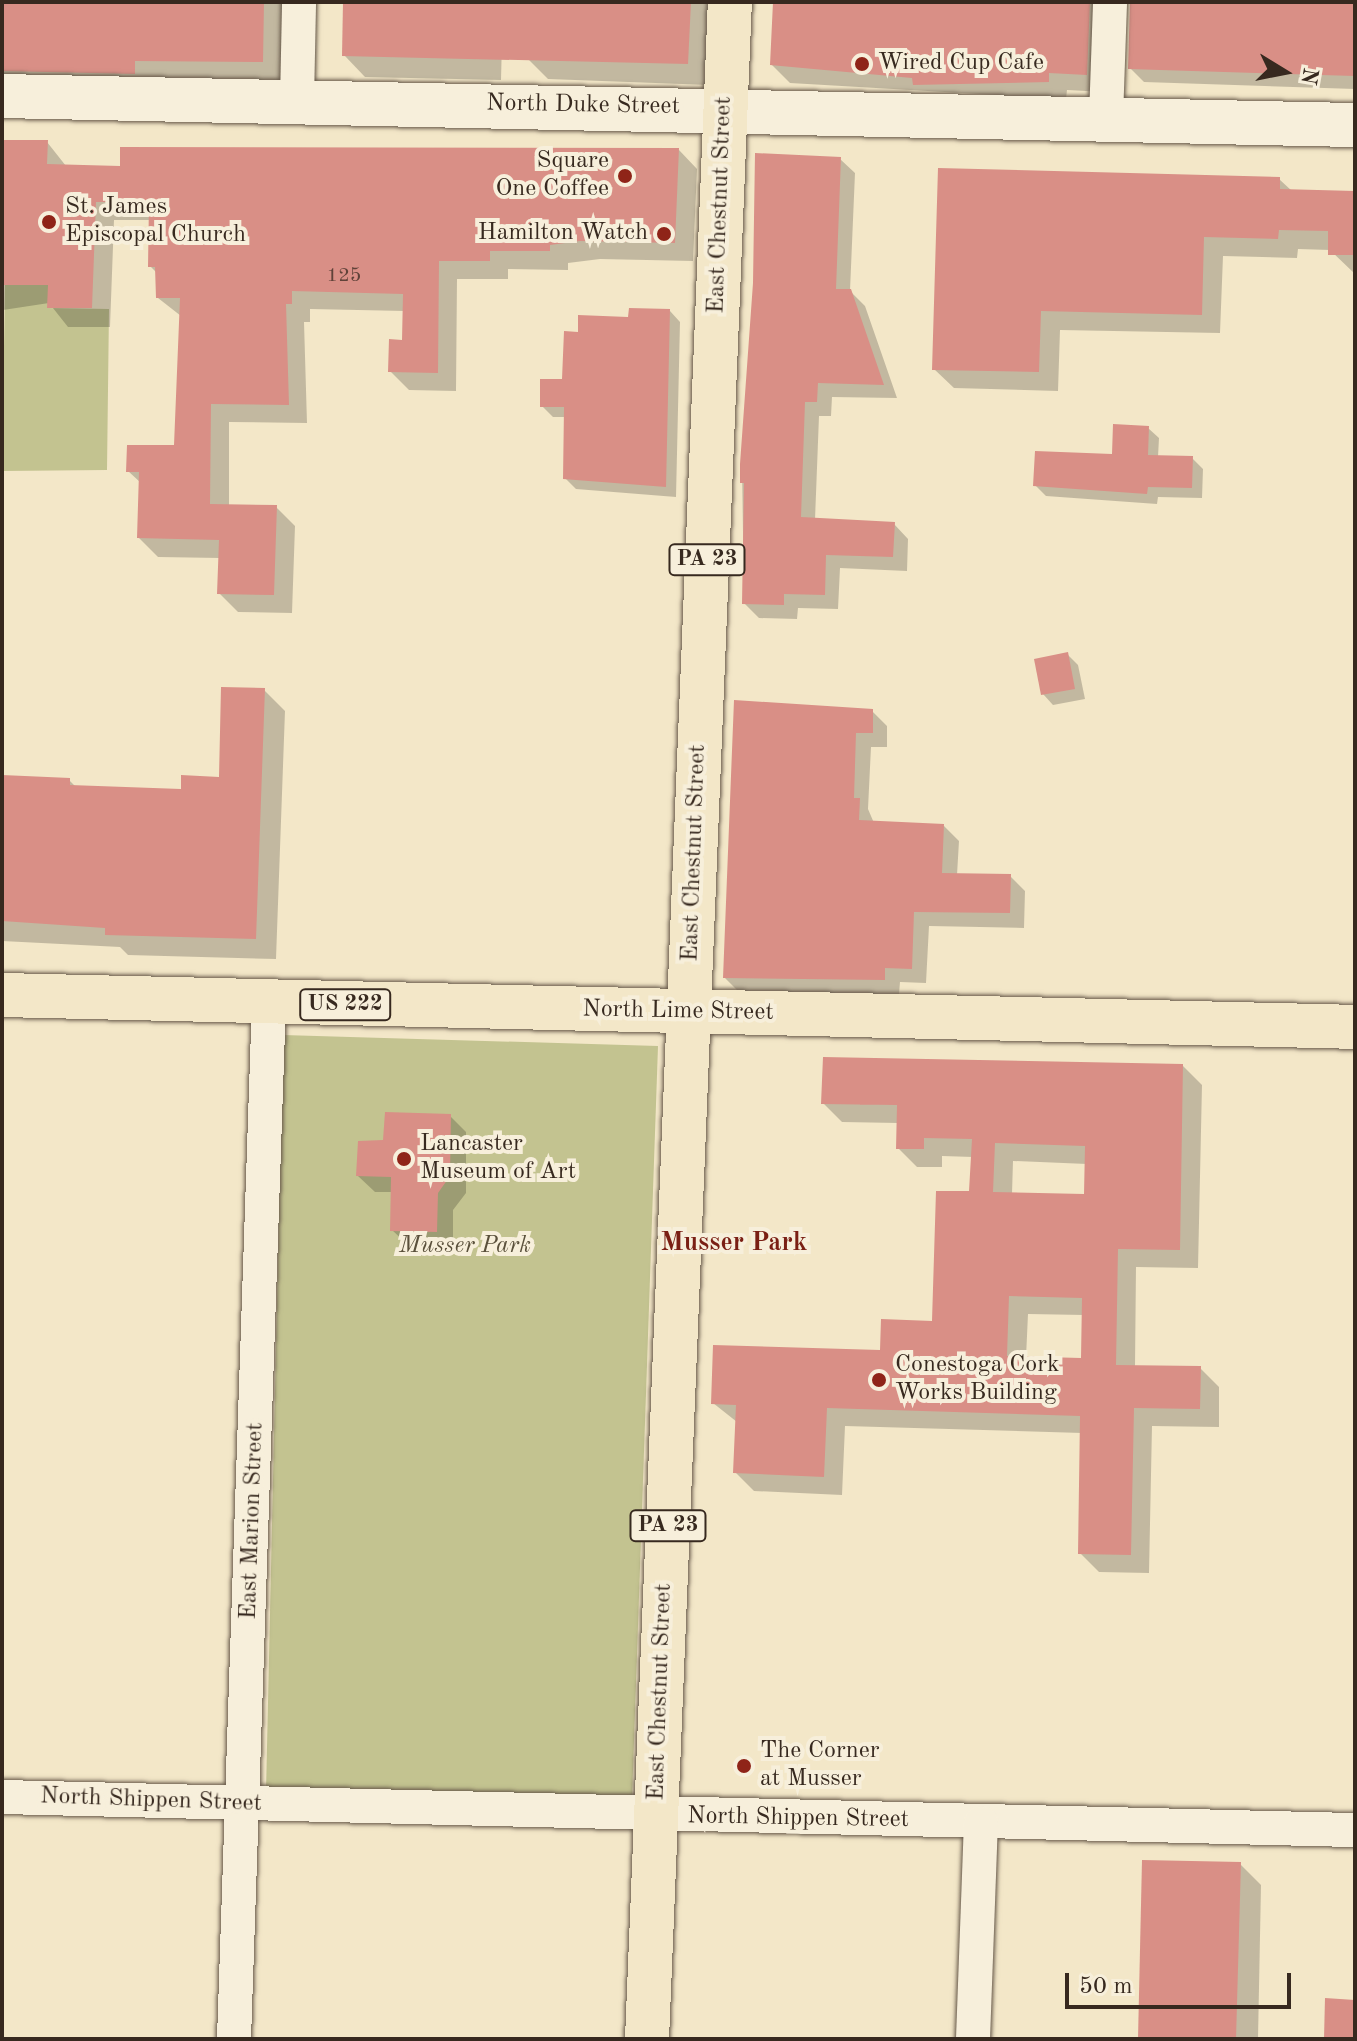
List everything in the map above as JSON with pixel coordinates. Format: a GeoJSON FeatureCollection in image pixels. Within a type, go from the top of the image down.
{"type":"FeatureCollection","features":[{"type":"Feature","properties":{"kind":"main road","name":"East Chestnut Street"},"geometry":{"type":"LineString","coordinates":[[647,2039],[730,2]]}},
{"type":"Feature","properties":{"kind":"main road","name":"North Duke Street"},"geometry":{"type":"LineString","coordinates":[[2,96],[725,109],[1355,125]]}},
{"type":"Feature","properties":{"kind":"main road","name":"North Lime Street"},"geometry":{"type":"LineString","coordinates":[[2,995],[1355,1027]]}},
{"type":"Feature","properties":{"kind":"street"},"geometry":{"type":"LineString","coordinates":[[297,101],[299,2]]}},
{"type":"Feature","properties":{"kind":"street"},"geometry":{"type":"LineString","coordinates":[[1106,118],[1110,2]]}},
{"type":"Feature","properties":{"kind":"street","name":"East Marion Street"},"geometry":{"type":"LineString","coordinates":[[234,2039],[245,1804],[269,1003]]}},
{"type":"Feature","properties":{"kind":"street","name":"North Shippen Street"},"geometry":{"type":"LineString","coordinates":[[2,1797],[656,1816],[1355,1830]]}},
{"type":"Feature","properties":{"kind":"street"},"geometry":{"type":"LineString","coordinates":[[973,2039],[981,1823]]}},
{"type":"Feature","properties":{"kind":"green space"},"geometry":{"type":"Polygon","coordinates":[[[5,285],[48,285],[48,308],[109,309],[107,470],[2,471],[5,285]]]}},
{"type":"Feature","properties":{"kind":"green space","name":"Musser Park"},"geometry":{"type":"Polygon","coordinates":[[[283,1035],[658,1046],[632,1799],[266,1792],[283,1035]]]}},
{"type":"Feature","properties":{"kind":"building"},"geometry":{"type":"Polygon","coordinates":[[[2,2],[264,2],[263,62],[135,61],[135,74],[2,71],[2,2]]]}},
{"type":"Feature","properties":{"kind":"building"},"geometry":{"type":"Polygon","coordinates":[[[343,2],[691,2],[688,64],[342,56],[343,2]]]}},
{"type":"Feature","properties":{"kind":"building"},"geometry":{"type":"Polygon","coordinates":[[[773,2],[1090,2],[1087,75],[1049,73],[1049,82],[913,85],[912,78],[770,65],[773,2]]]}},
{"type":"Feature","properties":{"kind":"building"},"geometry":{"type":"Polygon","coordinates":[[[1130,2],[1355,2],[1355,76],[1128,69],[1130,2]]]}},
{"type":"Feature","properties":{"kind":"building"},"geometry":{"type":"Polygon","coordinates":[[[2,140],[48,140],[47,164],[120,166],[120,147],[679,148],[675,243],[580,241],[550,245],[550,251],[490,251],[490,261],[439,261],[438,373],[388,372],[389,339],[402,340],[403,294],[292,291],[292,304],[286,304],[289,405],[211,404],[210,504],[277,505],[274,595],[217,594],[219,540],[137,538],[139,472],[126,472],[127,445],[174,445],[180,298],[156,298],[155,267],[148,267],[149,202],[96,202],[92,308],[47,308],[48,285],[2,285],[2,140]]]}},
{"type":"Feature","properties":{"kind":"building"},"geometry":{"type":"Polygon","coordinates":[[[755,153],[841,157],[836,289],[851,289],[884,385],[818,383],[817,402],[805,402],[801,517],[895,522],[893,557],[826,555],[825,595],[784,594],[784,605],[742,604],[744,483],[740,483],[740,464],[753,283],[755,153]]]}},
{"type":"Feature","properties":{"kind":"building"},"geometry":{"type":"Polygon","coordinates":[[[938,168],[1280,177],[1280,189],[1355,191],[1355,255],[1328,255],[1328,231],[1279,230],[1278,239],[1204,237],[1202,315],[1041,311],[1039,372],[932,370],[938,168]]]}},
{"type":"Feature","properties":{"kind":"building"},"geometry":{"type":"Polygon","coordinates":[[[629,308],[670,309],[666,487],[563,479],[564,407],[540,407],[540,379],[562,379],[564,331],[578,332],[578,315],[628,317],[629,308]]]}},
{"type":"Feature","properties":{"kind":"building"},"geometry":{"type":"Polygon","coordinates":[[[1113,424],[1149,426],[1148,455],[1193,456],[1192,488],[1148,487],[1147,494],[1033,486],[1035,451],[1112,454],[1113,424]]]}},
{"type":"Feature","properties":{"kind":"building"},"geometry":{"type":"Polygon","coordinates":[[[1068,652],[1075,689],[1041,695],[1034,659],[1068,652]]]}},
{"type":"Feature","properties":{"kind":"building"},"geometry":{"type":"Polygon","coordinates":[[[221,687],[265,688],[256,939],[105,935],[105,928],[2,921],[2,775],[70,778],[70,785],[181,789],[181,775],[219,777],[221,687]]]}},
{"type":"Feature","properties":{"kind":"building"},"geometry":{"type":"Polygon","coordinates":[[[734,700],[873,709],[873,733],[856,733],[854,798],[860,798],[859,820],[944,824],[942,873],[1011,874],[1010,913],[914,912],[912,969],[885,968],[885,980],[723,978],[734,700]]]}},
{"type":"Feature","properties":{"kind":"building"},"geometry":{"type":"Polygon","coordinates":[[[823,1057],[1183,1064],[1180,1250],[1118,1249],[1116,1365],[1201,1366],[1200,1409],[1134,1408],[1131,1555],[1078,1554],[1080,1416],[827,1408],[824,1477],[733,1473],[736,1405],[711,1404],[713,1345],[880,1350],[881,1319],[932,1321],[936,1191],[969,1191],[972,1139],[924,1138],[924,1149],[896,1149],[897,1105],[821,1104],[823,1057]],[[995,1143],[993,1192],[1084,1194],[1085,1146],[995,1143]],[[1009,1296],[1007,1356],[1081,1358],[1082,1298],[1009,1296]]]}},
{"type":"Feature","properties":{"kind":"building","name":"Lancaster Museum of Art"},"geometry":{"type":"Polygon","coordinates":[[[385,1112],[451,1114],[450,1176],[438,1193],[437,1232],[390,1231],[391,1177],[356,1176],[358,1141],[383,1140],[385,1112]]]}},
{"type":"Feature","properties":{"kind":"building"},"geometry":{"type":"Polygon","coordinates":[[[1142,1860],[1241,1862],[1236,2039],[1138,2039],[1142,1860]]]}},
{"type":"Feature","properties":{"kind":"building"},"geometry":{"type":"Polygon","coordinates":[[[1325,1998],[1355,2000],[1355,2039],[1324,2039],[1325,1998]]]}},
{"type":"Feature","properties":{"kind":"place","name":"Wired Cup Cafe"},"geometry":{"type":"Point","coordinates":[862,64]}},
{"type":"Feature","properties":{"kind":"place","name":"Square One Coffee"},"geometry":{"type":"Point","coordinates":[625,176]}},
{"type":"Feature","properties":{"kind":"place","name":"St. James Episcopal Church"},"geometry":{"type":"Point","coordinates":[49,222]}},
{"type":"Feature","properties":{"kind":"place","name":"Hamilton Watch"},"geometry":{"type":"Point","coordinates":[664,234]}},
{"type":"Feature","properties":{"kind":"place","name":"Lancaster Museum of Art"},"geometry":{"type":"Point","coordinates":[404,1159]}},
{"type":"Feature","properties":{"kind":"place","name":"Conestoga Cork Works Building"},"geometry":{"type":"Point","coordinates":[879,1380]}},
{"type":"Feature","properties":{"kind":"place","name":"The Corner at Musser"},"geometry":{"type":"Point","coordinates":[744,1766]}},
{"type":"Feature","properties":{"kind":"district","name":"Musser Park"},"geometry":{"type":"Point","coordinates":[734,1244]}}]}
